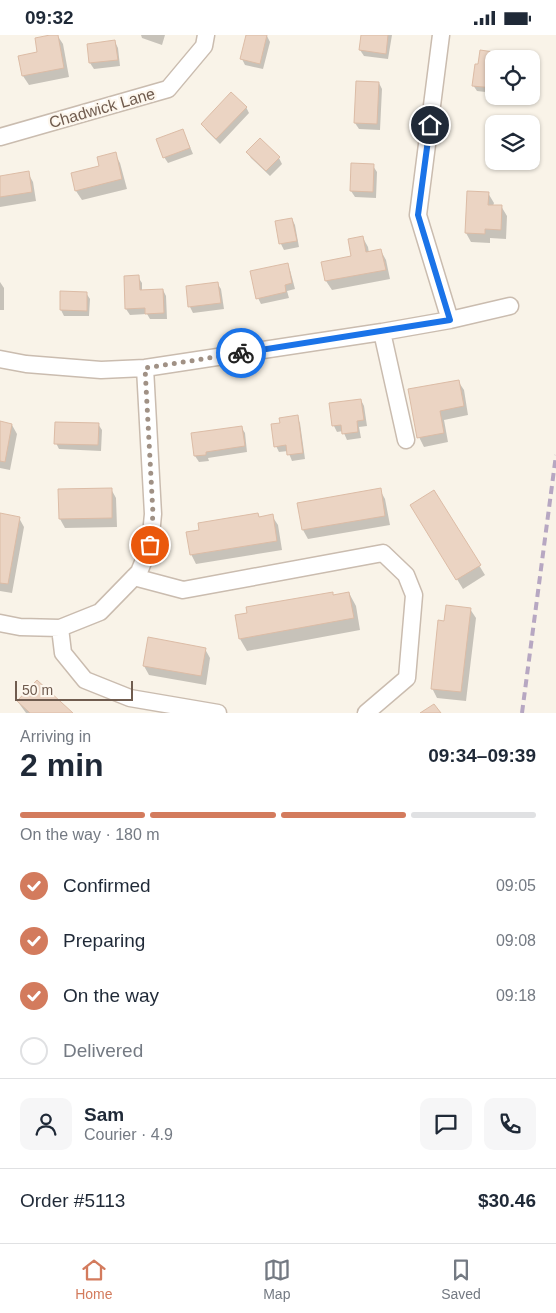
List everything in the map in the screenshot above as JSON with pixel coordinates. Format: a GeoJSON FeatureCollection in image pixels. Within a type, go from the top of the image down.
{"type":"FeatureCollection","features":[{"type":"Feature","properties":{"kind":"street","name":"Chadwick Lane"},"geometry":{"type":"LineString","coordinates":[[0,137],[168,89],[204,46],[206,35]]}},
{"type":"Feature","properties":{"kind":"street"},"geometry":{"type":"LineString","coordinates":[[441,35],[418,215],[450,320]]}},
{"type":"Feature","properties":{"kind":"street"},"geometry":{"type":"LineString","coordinates":[[0,359],[26,364],[101,370],[145,368],[382,332],[450,320],[510,306]]}},
{"type":"Feature","properties":{"kind":"street"},"geometry":{"type":"LineString","coordinates":[[382,332],[406,440]]}},
{"type":"Feature","properties":{"kind":"street"},"geometry":{"type":"LineString","coordinates":[[0,623],[20,627],[60,628],[100,612],[139,572],[150,545],[153,514],[145,368]]}},
{"type":"Feature","properties":{"kind":"street"},"geometry":{"type":"LineString","coordinates":[[134,577],[183,591],[383,553],[406,575],[414,595],[407,678],[366,713]]}},
{"type":"Feature","properties":{"kind":"street"},"geometry":{"type":"LineString","coordinates":[[60,628],[63,653],[85,680],[130,697],[218,713]]}},
{"type":"Feature","properties":{"kind":"building"},"geometry":{"type":"Polygon","coordinates":[[[58,35],[64,68],[22,76],[18,56],[37,52],[35,38],[58,35]]]}},
{"type":"Feature","properties":{"kind":"building"},"geometry":{"type":"Polygon","coordinates":[[[246,35],[267,35],[260,64],[240,59],[246,35]]]}},
{"type":"Feature","properties":{"kind":"building"},"geometry":{"type":"Polygon","coordinates":[[[361,35],[388,35],[386,54],[359,50],[361,35]]]}},
{"type":"Feature","properties":{"kind":"building"},"geometry":{"type":"Polygon","coordinates":[[[115,40],[118,60],[89,63],[87,44],[115,40]]]}},
{"type":"Feature","properties":{"kind":"building"},"geometry":{"type":"Polygon","coordinates":[[[480,50],[485,51],[485,87],[472,86],[475,64],[478,64],[480,50]]]}},
{"type":"Feature","properties":{"kind":"building"},"geometry":{"type":"Polygon","coordinates":[[[356,81],[379,82],[377,124],[354,123],[356,81]]]}},
{"type":"Feature","properties":{"kind":"building"},"geometry":{"type":"Polygon","coordinates":[[[231,92],[247,107],[216,139],[201,124],[231,92]]]}},
{"type":"Feature","properties":{"kind":"building"},"geometry":{"type":"Polygon","coordinates":[[[183,129],[190,148],[163,158],[156,139],[183,129]]]}},
{"type":"Feature","properties":{"kind":"building"},"geometry":{"type":"Polygon","coordinates":[[[260,138],[280,157],[266,171],[246,152],[260,138]]]}},
{"type":"Feature","properties":{"kind":"building"},"geometry":{"type":"Polygon","coordinates":[[[116,152],[122,179],[75,191],[71,173],[99,166],[97,157],[116,152]]]}},
{"type":"Feature","properties":{"kind":"building"},"geometry":{"type":"Polygon","coordinates":[[[351,163],[374,164],[373,192],[350,191],[351,163]]]}},
{"type":"Feature","properties":{"kind":"building"},"geometry":{"type":"Polygon","coordinates":[[[29,171],[32,192],[0,197],[0,176],[29,171]]]}},
{"type":"Feature","properties":{"kind":"building"},"geometry":{"type":"Polygon","coordinates":[[[467,191],[489,192],[488,205],[502,205],[501,230],[485,229],[485,234],[465,233],[467,191]]]}},
{"type":"Feature","properties":{"kind":"building"},"geometry":{"type":"Polygon","coordinates":[[[292,218],[297,241],[279,244],[275,221],[292,218]]]}},
{"type":"Feature","properties":{"kind":"building"},"geometry":{"type":"Polygon","coordinates":[[[363,236],[366,252],[381,249],[386,270],[325,281],[321,262],[351,256],[348,239],[363,236]]]}},
{"type":"Feature","properties":{"kind":"building"},"geometry":{"type":"Polygon","coordinates":[[[288,263],[292,283],[285,285],[286,292],[256,299],[250,271],[288,263]]]}},
{"type":"Feature","properties":{"kind":"building"},"geometry":{"type":"Polygon","coordinates":[[[139,275],[140,290],[163,289],[164,313],[145,314],[145,308],[125,309],[124,276],[139,275]]]}},
{"type":"Feature","properties":{"kind":"building"},"geometry":{"type":"Polygon","coordinates":[[[218,282],[221,303],[188,307],[186,286],[218,282]]]}},
{"type":"Feature","properties":{"kind":"building"},"geometry":{"type":"Polygon","coordinates":[[[60,291],[87,292],[87,311],[60,310],[60,291]]]}},
{"type":"Feature","properties":{"kind":"building"},"geometry":{"type":"Polygon","coordinates":[[[459,380],[464,406],[440,411],[444,433],[417,438],[408,389],[459,380]]]}},
{"type":"Feature","properties":{"kind":"building"},"geometry":{"type":"Polygon","coordinates":[[[361,399],[364,420],[357,421],[358,432],[342,434],[341,425],[332,426],[329,403],[361,399]]]}},
{"type":"Feature","properties":{"kind":"building"},"geometry":{"type":"Polygon","coordinates":[[[298,415],[303,453],[287,455],[286,445],[274,447],[271,424],[280,423],[279,418],[298,415]]]}},
{"type":"Feature","properties":{"kind":"building"},"geometry":{"type":"Polygon","coordinates":[[[0,421],[12,424],[5,462],[0,461],[0,421]]]}},
{"type":"Feature","properties":{"kind":"building"},"geometry":{"type":"Polygon","coordinates":[[[55,422],[99,423],[98,445],[54,444],[55,422]]]}},
{"type":"Feature","properties":{"kind":"building"},"geometry":{"type":"Polygon","coordinates":[[[242,426],[245,446],[206,452],[206,455],[194,456],[191,433],[242,426]]]}},
{"type":"Feature","properties":{"kind":"building"},"geometry":{"type":"Polygon","coordinates":[[[112,488],[112,518],[59,519],[58,489],[112,488]]]}},
{"type":"Feature","properties":{"kind":"building"},"geometry":{"type":"Polygon","coordinates":[[[381,488],[385,516],[302,530],[297,503],[381,488]]]}},
{"type":"Feature","properties":{"kind":"building"},"geometry":{"type":"Polygon","coordinates":[[[434,490],[481,565],[456,580],[410,505],[434,490]]]}},
{"type":"Feature","properties":{"kind":"building"},"geometry":{"type":"Polygon","coordinates":[[[0,513],[20,517],[8,584],[0,583],[0,513]]]}},
{"type":"Feature","properties":{"kind":"building"},"geometry":{"type":"Polygon","coordinates":[[[258,513],[259,517],[273,514],[277,541],[190,555],[186,532],[199,530],[198,523],[258,513]]]}},
{"type":"Feature","properties":{"kind":"building"},"geometry":{"type":"Polygon","coordinates":[[[333,592],[333,595],[349,592],[354,618],[239,639],[235,615],[247,613],[246,607],[333,592]]]}},
{"type":"Feature","properties":{"kind":"building"},"geometry":{"type":"Polygon","coordinates":[[[446,605],[471,608],[461,692],[431,689],[438,620],[444,621],[446,605]]]}},
{"type":"Feature","properties":{"kind":"building"},"geometry":{"type":"Polygon","coordinates":[[[148,637],[206,648],[201,676],[143,666],[148,637]]]}},
{"type":"Feature","properties":{"kind":"building"},"geometry":{"type":"Polygon","coordinates":[[[37,680],[73,713],[30,713],[17,701],[37,680]]]}},
{"type":"Feature","properties":{"kind":"building"},"geometry":{"type":"Polygon","coordinates":[[[434,704],[441,713],[420,713],[434,704]]]}},
{"type":"Feature","properties":{"kind":"railway"},"geometry":{"type":"LineString","coordinates":[[522,713],[556,455]]}},
{"type":"Feature","properties":{"kind":"way so far"},"geometry":{"type":"LineString","coordinates":[[150,545],[153,514],[145,368],[241,353]]}},
{"type":"Feature","properties":{"kind":"route"},"geometry":{"type":"LineString","coordinates":[[241,353],[450,320],[418,215],[430,125]]}}]}
